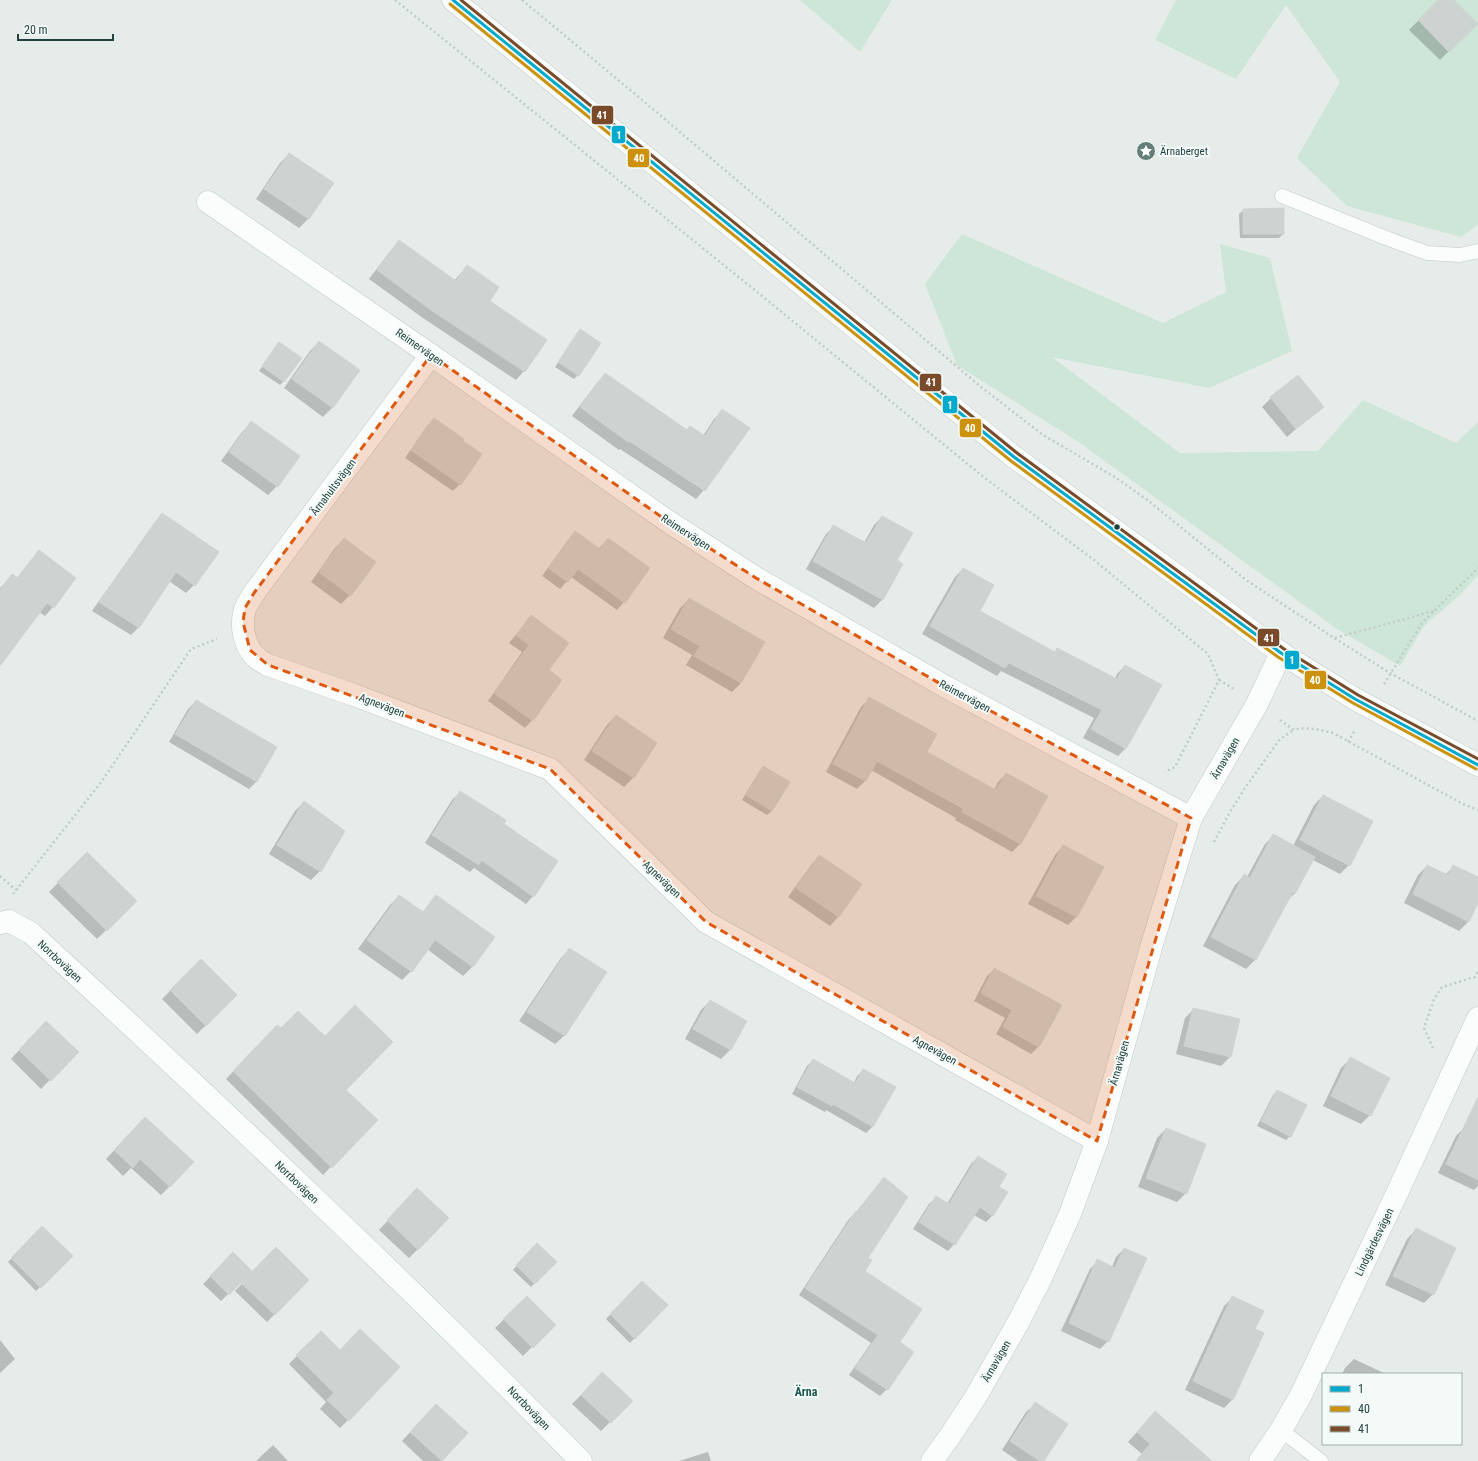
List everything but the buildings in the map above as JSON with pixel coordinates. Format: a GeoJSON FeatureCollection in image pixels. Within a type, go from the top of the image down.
{"type":"FeatureCollection","features":[{"type":"Feature","properties":{"kind":"street"},"geometry":{"type":"LineString","coordinates":[[453,0],[1014,457],[1281,653],[1354,699],[1478,765]]}},
{"type":"Feature","properties":{"kind":"street","name":"Reimervägen"},"geometry":{"type":"LineString","coordinates":[[208,202],[431,355],[666,520],[756,578],[946,687],[1191,818]]}},
{"type":"Feature","properties":{"kind":"street","name":"Ärnahultsvägen"},"geometry":{"type":"LineString","coordinates":[[243,626],[245,608],[254,593],[431,355]]}},
{"type":"Feature","properties":{"kind":"street","name":"Agnevägen"},"geometry":{"type":"LineString","coordinates":[[243,626],[245,638],[250,650],[258,659],[268,665],[354,695],[550,769],[706,922],[1097,1141]]}},
{"type":"Feature","properties":{"kind":"street","name":"Ärnavägen"},"geometry":{"type":"LineString","coordinates":[[932,1461],[975,1398],[1042,1278],[1070,1214],[1097,1141],[1152,944],[1191,818],[1257,704],[1281,653]]}},
{"type":"Feature","properties":{"kind":"street","name":"Norrbovägen"},"geometry":{"type":"LineString","coordinates":[[0,923],[9,921],[31,933],[217,1105],[492,1370],[581,1461]]}},
{"type":"Feature","properties":{"kind":"street","name":"Lindgärdesvägen"},"geometry":{"type":"LineString","coordinates":[[1260,1461],[1281,1430],[1301,1395],[1478,1018]]}},
{"type":"Feature","properties":{"kind":"lane"},"geometry":{"type":"LineString","coordinates":[[1282,196],[1427,253],[1460,255],[1478,251]]}},
{"type":"Feature","properties":{"kind":"lane"},"geometry":{"type":"LineString","coordinates":[[1281,1430],[1321,1461]]}},
{"type":"Feature","properties":{"kind":"path"},"geometry":{"type":"LineString","coordinates":[[522,0],[981,387],[1043,435],[1115,477],[1146,499],[1246,580],[1334,638],[1390,673],[1478,721]]}},
{"type":"Feature","properties":{"kind":"path"},"geometry":{"type":"LineString","coordinates":[[1390,673],[1422,623],[1478,568]]}},
{"type":"Feature","properties":{"kind":"path"},"geometry":{"type":"LineString","coordinates":[[1334,638],[1434,610]]}},
{"type":"Feature","properties":{"kind":"path"},"geometry":{"type":"LineString","coordinates":[[12,895],[102,781],[190,649],[243,626]]}},
{"type":"Feature","properties":{"kind":"path"},"geometry":{"type":"LineString","coordinates":[[1220,680],[1294,730],[1301,728],[1315,729],[1332,733],[1463,804],[1478,810]]}},
{"type":"Feature","properties":{"kind":"path"},"geometry":{"type":"LineString","coordinates":[[0,876],[16,890]]}},
{"type":"Feature","properties":{"kind":"highlighted area"},"geometry":{"type":"Polygon","coordinates":[[[431,355],[666,520],[756,578],[946,687],[1191,818],[1097,1141],[706,922],[550,769],[268,665],[250,650],[243,622],[245,608],[254,593],[431,355]]]}},
{"type":"Feature","properties":{"kind":"green space"},"geometry":{"type":"Polygon","coordinates":[[[800,0],[892,0],[860,52],[800,0]]]}},
{"type":"Feature","properties":{"kind":"green space"},"geometry":{"type":"Polygon","coordinates":[[[1176,0],[1478,0],[1478,224],[1461,237],[1347,206],[1297,158],[1340,82],[1286,5],[1236,79],[1155,40],[1176,0]]]}},
{"type":"Feature","properties":{"kind":"green space"},"geometry":{"type":"Polygon","coordinates":[[[962,234],[1163,323],[1226,292],[1220,244],[1270,258],[1292,351],[1209,388],[1052,357],[1180,453],[1318,451],[1363,400],[1456,443],[1478,422],[1478,575],[1462,593],[1424,626],[1400,666],[1337,629],[1080,443],[957,365],[925,284],[962,234]]]}},
{"type":"Feature","properties":{"kind":"transit line","name":"1"},"geometry":{"type":"LineString","coordinates":[[453,0],[1014,457],[1281,653],[1355,699],[1478,765]]}},
{"type":"Feature","properties":{"kind":"transit line","name":"41"},"geometry":{"type":"LineString","coordinates":[[461,0],[1017,453],[1284,649],[1358,695],[1478,759]]}},
{"type":"Feature","properties":{"kind":"transit line","name":"40"},"geometry":{"type":"LineString","coordinates":[[450,4],[1011,461],[1278,657],[1353,703],[1476,769]]}},
{"type":"Feature","properties":{"kind":"place","name":"Ärnaberget"},"geometry":{"type":"Point","coordinates":[1146,151]}},
{"type":"Feature","properties":{"kind":"district","name":"Ärna"},"geometry":{"type":"Point","coordinates":[806,1392]}}]}
